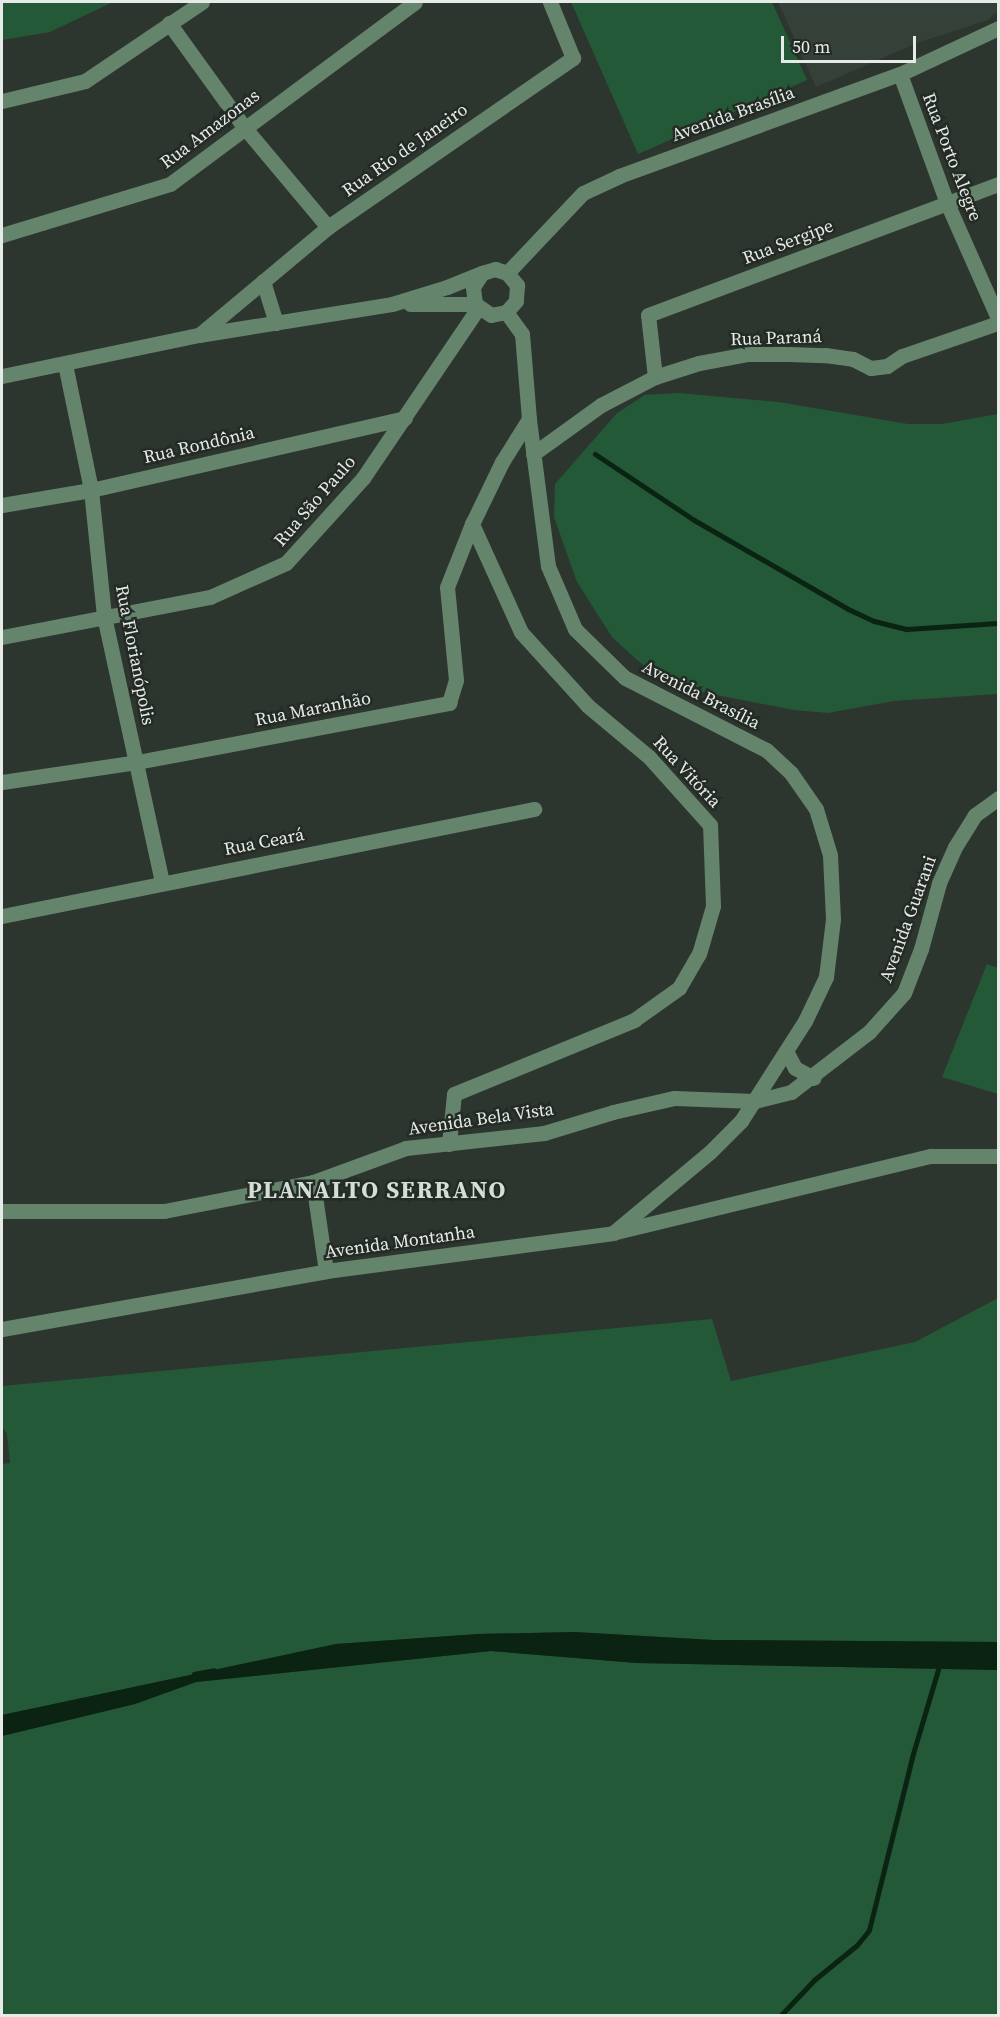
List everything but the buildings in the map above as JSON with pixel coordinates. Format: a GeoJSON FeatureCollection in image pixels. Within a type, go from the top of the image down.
{"type":"FeatureCollection","features":[{"type":"Feature","properties":{"kind":"street"},"geometry":{"type":"LineString","coordinates":[[2,101],[85,81],[202,2]]}},
{"type":"Feature","properties":{"kind":"street","name":"Rua Amazonas"},"geometry":{"type":"LineString","coordinates":[[2,235],[170,184],[415,2]]}},
{"type":"Feature","properties":{"kind":"street","name":"Rua Rio de Janeiro"},"geometry":{"type":"LineString","coordinates":[[199,335],[328,227],[573,58],[550,2]]}},
{"type":"Feature","properties":{"kind":"street"},"geometry":{"type":"LineString","coordinates":[[169,23],[244,127],[328,227]]}},
{"type":"Feature","properties":{"kind":"street","name":"Avenida Brasília"},"geometry":{"type":"LineString","coordinates":[[507,273],[583,193],[619,176],[900,74],[999,28]]}},
{"type":"Feature","properties":{"kind":"street","name":"Rua Porto Alegre"},"geometry":{"type":"LineString","coordinates":[[900,74],[947,203],[999,318]]}},
{"type":"Feature","properties":{"kind":"street","name":"Rua Sergipe"},"geometry":{"type":"LineString","coordinates":[[655,377],[648,315],[999,184]]}},
{"type":"Feature","properties":{"kind":"street"},"geometry":{"type":"LineString","coordinates":[[495,269],[507,273],[513,278],[518,293],[512,308],[506,312],[491,315],[476,306],[473,287],[483,273],[495,269]]}},
{"type":"Feature","properties":{"kind":"street","name":"Rua Rio de Janeiro"},"geometry":{"type":"LineString","coordinates":[[2,376],[199,335],[392,304],[483,273]]}},
{"type":"Feature","properties":{"kind":"street"},"geometry":{"type":"LineString","coordinates":[[263,281],[276,323]]}},
{"type":"Feature","properties":{"kind":"street","name":"Rua Rio de Janeiro"},"geometry":{"type":"LineString","coordinates":[[392,304],[476,306]]}},
{"type":"Feature","properties":{"kind":"street","name":"Rua São Paulo"},"geometry":{"type":"LineString","coordinates":[[2,637],[210,597],[286,563],[363,478],[476,306]]}},
{"type":"Feature","properties":{"kind":"street","name":"Avenida Brasília"},"geometry":{"type":"LineString","coordinates":[[506,312],[522,334],[529,419],[548,566],[575,629],[625,678],[766,750],[791,773],[816,808],[830,855],[833,919],[826,977],[805,1021],[755,1101]]}},
{"type":"Feature","properties":{"kind":"street","name":"Rua Paraná"},"geometry":{"type":"LineString","coordinates":[[533,454],[601,405],[655,377],[699,363],[748,354],[825,355],[853,359],[870,368],[887,366],[902,356],[999,323]]}},
{"type":"Feature","properties":{"kind":"street","name":"Rua Florianópolis"},"geometry":{"type":"LineString","coordinates":[[65,364],[91,490],[104,616],[162,882]]}},
{"type":"Feature","properties":{"kind":"street","name":"Rua Rondônia"},"geometry":{"type":"LineString","coordinates":[[2,505],[91,490],[405,417]]}},
{"type":"Feature","properties":{"kind":"street"},"geometry":{"type":"LineString","coordinates":[[472,524],[502,462],[529,419]]}},
{"type":"Feature","properties":{"kind":"street","name":"Rua Maranhão"},"geometry":{"type":"LineString","coordinates":[[2,782],[137,762],[450,703],[456,680],[447,587],[472,524]]}},
{"type":"Feature","properties":{"kind":"street","name":"Rua Vitória"},"geometry":{"type":"LineString","coordinates":[[449,1144],[454,1094],[634,1020],[679,988],[699,954],[713,906],[710,825],[649,757],[588,706],[521,632],[472,524]]}},
{"type":"Feature","properties":{"kind":"street","name":"Avenida Guarani"},"geometry":{"type":"LineString","coordinates":[[755,1101],[791,1092],[814,1077],[869,1032],[904,993],[921,949],[939,884],[955,847],[975,815],[999,798]]}},
{"type":"Feature","properties":{"kind":"street","name":"Rua Ceará"},"geometry":{"type":"LineString","coordinates":[[2,916],[534,809]]}},
{"type":"Feature","properties":{"kind":"street"},"geometry":{"type":"LineString","coordinates":[[786,1051],[795,1068],[814,1077]]}},
{"type":"Feature","properties":{"kind":"street","name":"Avenida Bela Vista"},"geometry":{"type":"LineString","coordinates":[[2,1211],[164,1211],[313,1182],[406,1148],[544,1133],[613,1112],[674,1098],[755,1101]]}},
{"type":"Feature","properties":{"kind":"street"},"geometry":{"type":"LineString","coordinates":[[613,1233],[710,1152],[741,1121],[755,1101]]}},
{"type":"Feature","properties":{"kind":"street","name":"Avenida Montanha"},"geometry":{"type":"LineString","coordinates":[[2,1329],[326,1271],[613,1233],[931,1156],[999,1156]]}},
{"type":"Feature","properties":{"kind":"street"},"geometry":{"type":"LineString","coordinates":[[313,1182],[326,1271]]}},
{"type":"Feature","properties":{"kind":"shaded area"},"geometry":{"type":"Polygon","coordinates":[[[778,2],[998,2],[998,11],[988,20],[917,43],[816,87],[778,2]]]}},
{"type":"Feature","properties":{"kind":"shaded area"},"geometry":{"type":"Polygon","coordinates":[[[574,1632],[713,1640],[998,1642],[998,1670],[637,1663],[491,1651],[196,1682],[135,1704],[2,1736],[2,1715],[336,1644],[478,1634],[574,1632]]]}},
{"type":"Feature","properties":{"kind":"green space"},"geometry":{"type":"Polygon","coordinates":[[[2,2],[113,2],[50,32],[2,40],[2,2]]]}},
{"type":"Feature","properties":{"kind":"green space"},"geometry":{"type":"Polygon","coordinates":[[[571,2],[772,2],[807,80],[638,154],[571,2]]]}},
{"type":"Feature","properties":{"kind":"green space"},"geometry":{"type":"Polygon","coordinates":[[[679,393],[779,402],[908,424],[942,424],[998,414],[998,694],[894,701],[828,713],[794,710],[695,691],[664,680],[612,637],[577,582],[554,517],[555,484],[617,413],[645,395],[679,393]]]}},
{"type":"Feature","properties":{"kind":"green space"},"geometry":{"type":"Polygon","coordinates":[[[987,964],[998,968],[998,1094],[942,1077],[987,964]]]}},
{"type":"Feature","properties":{"kind":"green space"},"geometry":{"type":"Polygon","coordinates":[[[998,1298],[998,1642],[713,1640],[574,1632],[478,1634],[336,1644],[2,1715],[2,1464],[10,1463],[7,1434],[2,1426],[2,1386],[712,1319],[731,1381],[915,1342],[998,1298]]]}},
{"type":"Feature","properties":{"kind":"green space"},"geometry":{"type":"Polygon","coordinates":[[[491,1651],[637,1663],[998,1670],[998,2015],[2,2015],[2,1736],[135,1704],[196,1682],[491,1651]]]}},
{"type":"Feature","properties":{"kind":"waterway"},"geometry":{"type":"LineString","coordinates":[[595,454],[694,520],[848,609],[874,621],[907,629],[998,623]]}},
{"type":"Feature","properties":{"kind":"waterway"},"geometry":{"type":"LineString","coordinates":[[780,2016],[814,1980],[857,1945],[869,1930],[912,1757],[940,1663]]}},
{"type":"Feature","properties":{"kind":"waterway"},"geometry":{"type":"LineString","coordinates":[[194,1674],[214,1670]]}},
{"type":"Feature","properties":{"kind":"district","name":"PLANALTO SERRANO"},"geometry":{"type":"Point","coordinates":[377,1190]}}]}
